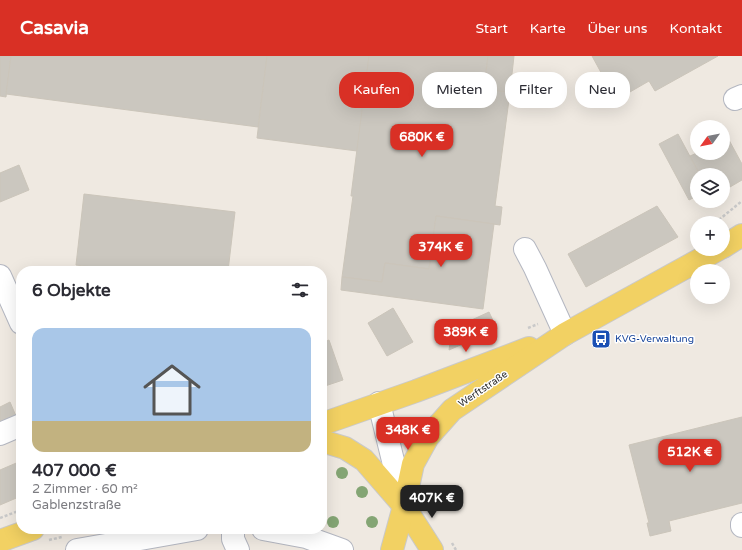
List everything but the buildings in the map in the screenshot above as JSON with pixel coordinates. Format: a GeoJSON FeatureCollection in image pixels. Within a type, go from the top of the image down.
{"type":"FeatureCollection","features":[{"type":"Feature","properties":{"kind":"main road"},"geometry":{"type":"LineString","coordinates":[[730,243],[742,235]]}},
{"type":"Feature","properties":{"kind":"main road","name":"Werftstraße"},"geometry":{"type":"LineString","coordinates":[[392,550],[404,506],[413,464],[428,437],[452,410],[565,334],[706,256]]}},
{"type":"Feature","properties":{"kind":"main road","name":"Werftstraße"},"geometry":{"type":"LineString","coordinates":[[327,422],[434,384],[565,334]]}},
{"type":"Feature","properties":{"kind":"main road"},"geometry":{"type":"LineString","coordinates":[[327,443],[345,448],[364,460],[404,506],[432,550]]}},
{"type":"Feature","properties":{"kind":"main road"},"geometry":{"type":"LineString","coordinates":[[0,541],[19,534]]}},
{"type":"Feature","properties":{"kind":"street"},"geometry":{"type":"LineString","coordinates":[[525,249],[557,314],[565,334]]}},
{"type":"Feature","properties":{"kind":"street"},"geometry":{"type":"LineString","coordinates":[[0,276],[16,313]]}},
{"type":"Feature","properties":{"kind":"street","name":"Werftstraße"},"geometry":{"type":"LineString","coordinates":[[379,403],[404,506]]}},
{"type":"Feature","properties":{"kind":"street"},"geometry":{"type":"LineString","coordinates":[[0,434],[16,427]]}},
{"type":"Feature","properties":{"kind":"street"},"geometry":{"type":"LineString","coordinates":[[77,550],[168,534]]}},
{"type":"Feature","properties":{"kind":"street"},"geometry":{"type":"LineString","coordinates":[[233,534],[233,539],[238,550]]}},
{"type":"Feature","properties":{"kind":"street"},"geometry":{"type":"LineString","coordinates":[[290,534],[306,537],[342,550]]}},
{"type":"Feature","properties":{"kind":"path"},"geometry":{"type":"LineString","coordinates":[[724,216],[742,201]]}},
{"type":"Feature","properties":{"kind":"path"},"geometry":{"type":"LineString","coordinates":[[522,330],[557,314]]}},
{"type":"Feature","properties":{"kind":"path"},"geometry":{"type":"LineString","coordinates":[[427,492],[429,504],[432,510]]}},
{"type":"Feature","properties":{"kind":"path"},"geometry":{"type":"LineString","coordinates":[[0,518],[16,512]]}},
{"type":"Feature","properties":{"kind":"place","name":"KVG-Verwaltung"},"geometry":{"type":"Point","coordinates":[601,339]}}]}
